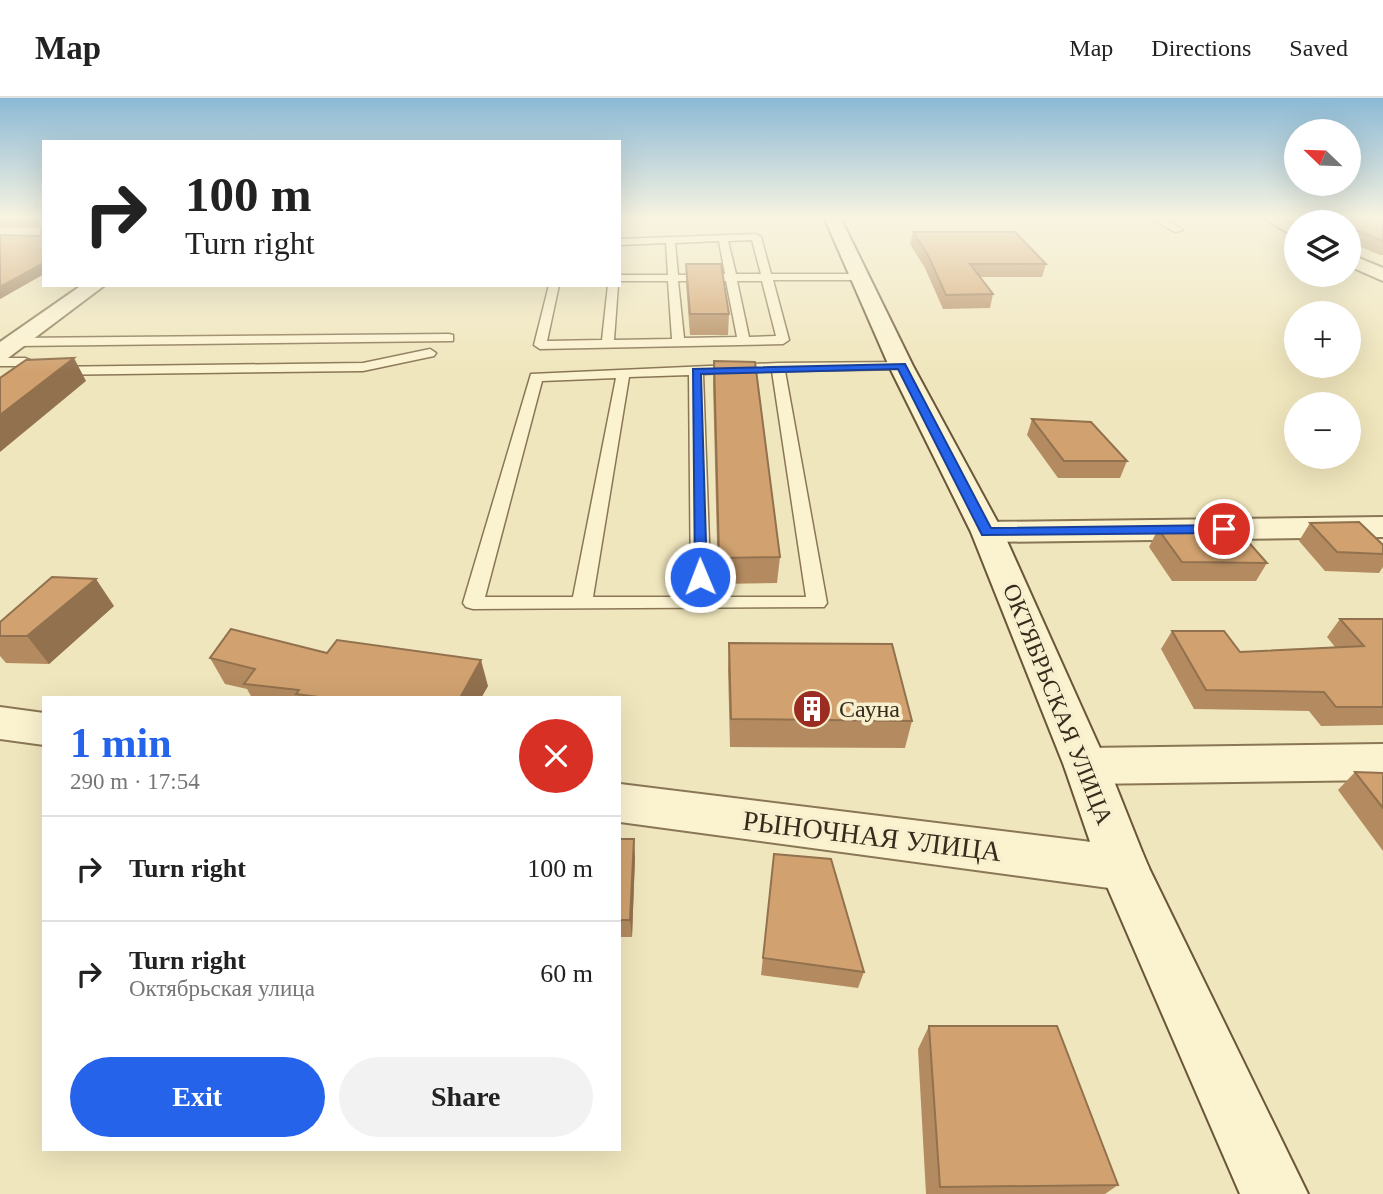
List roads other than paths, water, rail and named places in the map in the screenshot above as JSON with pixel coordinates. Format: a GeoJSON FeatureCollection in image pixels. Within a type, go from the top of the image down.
{"type":"FeatureCollection","features":[{"type":"Feature","properties":{"kind":"street","name":"ОКТЯБРЬСКАЯ УЛИЦА"},"geometry":{"type":"LineString","coordinates":[[857,268],[901,366],[987,532],[1086,766],[1124,868],[1274,1194]]}},
{"type":"Feature","properties":{"kind":"street"},"geometry":{"type":"LineString","coordinates":[[8,348],[92,287]]}},
{"type":"Feature","properties":{"kind":"street"},"geometry":{"type":"LineString","coordinates":[[987,532],[1383,527]]}},
{"type":"Feature","properties":{"kind":"street"},"geometry":{"type":"LineString","coordinates":[[0,723],[42,729]]}},
{"type":"Feature","properties":{"kind":"street"},"geometry":{"type":"LineString","coordinates":[[1086,766],[1383,762]]}},
{"type":"Feature","properties":{"kind":"street","name":"РЫНОЧНАЯ УЛИЦА"},"geometry":{"type":"LineString","coordinates":[[621,803],[1124,868]]}},
{"type":"Feature","properties":{"kind":"lane"},"geometry":{"type":"LineString","coordinates":[[672,268],[678,342]]}},
{"type":"Feature","properties":{"kind":"lane"},"geometry":{"type":"LineString","coordinates":[[728,268],[744,341]]}},
{"type":"Feature","properties":{"kind":"lane"},"geometry":{"type":"LineString","coordinates":[[554,287],[540,345],[783,340],[764,268]]}},
{"type":"Feature","properties":{"kind":"lane"},"geometry":{"type":"LineString","coordinates":[[621,278],[861,277]]}},
{"type":"Feature","properties":{"kind":"lane"},"geometry":{"type":"LineString","coordinates":[[608,344],[613,287]]}},
{"type":"Feature","properties":{"kind":"lane"},"geometry":{"type":"LineString","coordinates":[[8,348],[449,338]]}},
{"type":"Feature","properties":{"kind":"lane"},"geometry":{"type":"LineString","coordinates":[[0,362],[25,362],[44,371],[363,367],[430,353]]}},
{"type":"Feature","properties":{"kind":"lane"},"geometry":{"type":"LineString","coordinates":[[778,367],[817,603],[473,603],[536,377],[778,367],[901,366]]}},
{"type":"Feature","properties":{"kind":"lane"},"geometry":{"type":"LineString","coordinates":[[696,371],[701,603]]}},
{"type":"Feature","properties":{"kind":"lane"},"geometry":{"type":"LineString","coordinates":[[582,603],[623,373]]}},
{"type":"Feature","properties":{"kind":"place","name":"Сауна"},"geometry":{"type":"Point","coordinates":[812,709]}}]}
